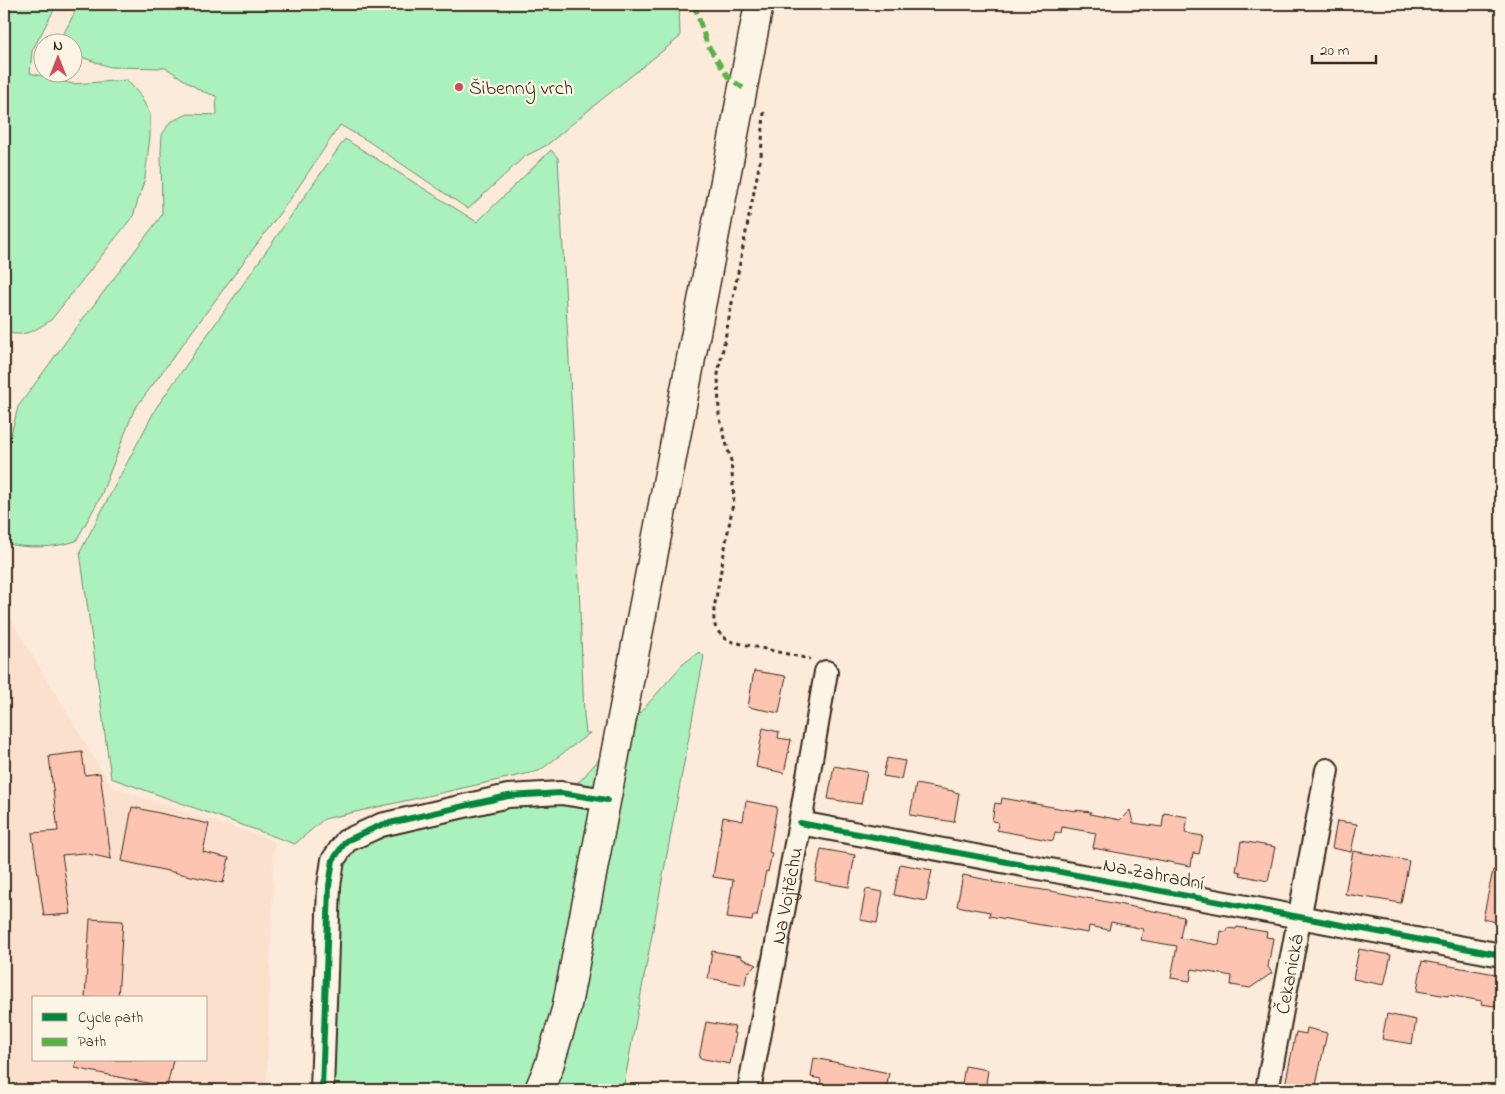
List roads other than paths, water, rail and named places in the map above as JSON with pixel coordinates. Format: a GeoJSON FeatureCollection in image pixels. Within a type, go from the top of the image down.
{"type":"FeatureCollection","features":[{"type":"Feature","properties":{"kind":"main road"},"geometry":{"type":"LineString","coordinates":[[539,1090],[549,1066],[566,1010],[759,4]]}},
{"type":"Feature","properties":{"kind":"street","name":"Na Vojtěchu"},"geometry":{"type":"LineString","coordinates":[[749,1090],[800,823],[826,672]]}},
{"type":"Feature","properties":{"kind":"street","name":"Čekanická"},"geometry":{"type":"LineString","coordinates":[[1267,1090],[1327,770]]}},
{"type":"Feature","properties":{"kind":"street"},"geometry":{"type":"LineString","coordinates":[[322,1090],[329,886],[334,860],[346,841],[381,825],[508,796],[561,793],[607,800]]}},
{"type":"Feature","properties":{"kind":"street","name":"Na Zahradní"},"geometry":{"type":"LineString","coordinates":[[800,823],[1501,955]]}},
{"type":"Feature","properties":{"kind":"place","name":"Šibenný vrch"},"geometry":{"type":"Point","coordinates":[459,87]}}]}
